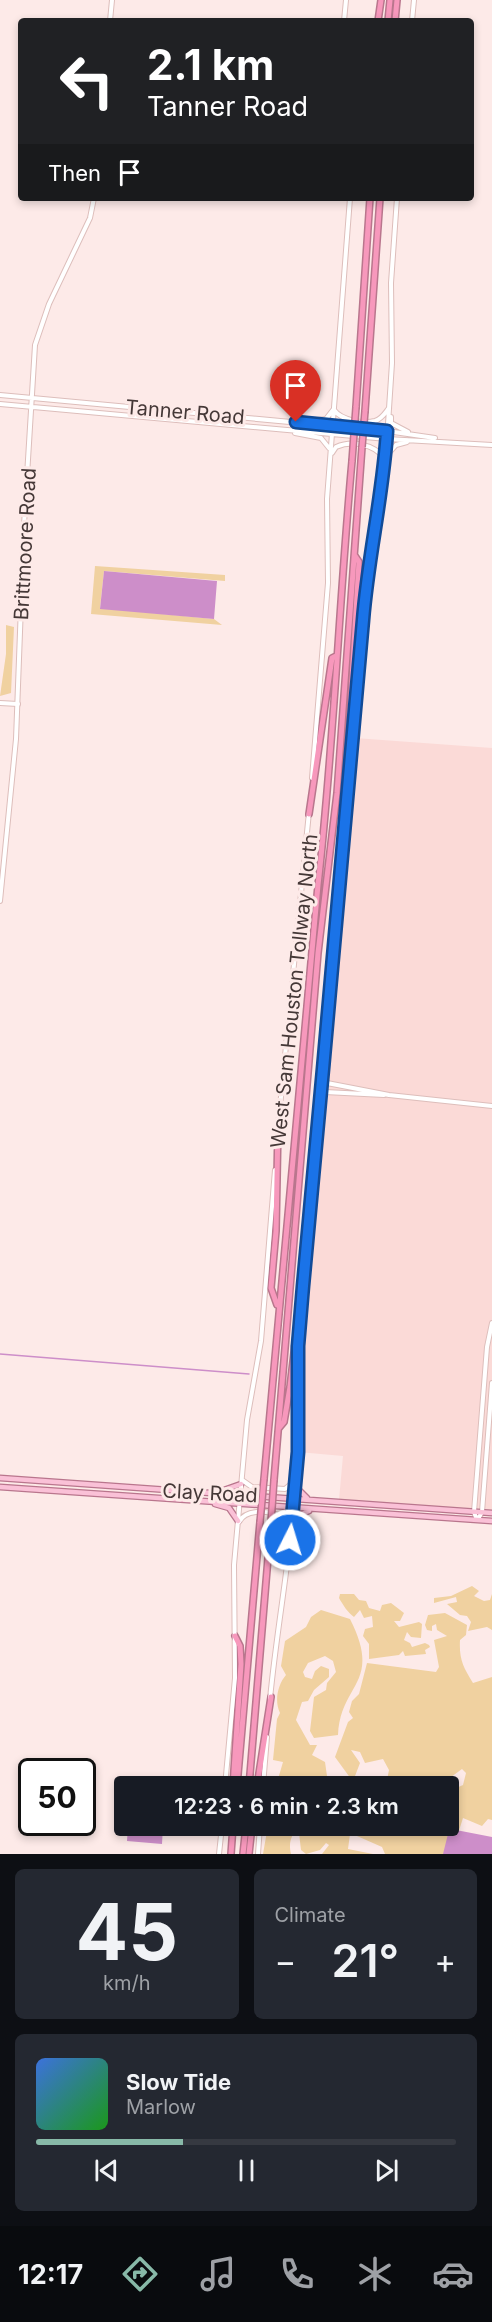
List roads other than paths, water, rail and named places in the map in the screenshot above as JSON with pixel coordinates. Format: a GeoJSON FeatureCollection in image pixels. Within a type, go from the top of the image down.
{"type":"FeatureCollection","features":[{"type":"Feature","properties":{"kind":"highway"},"geometry":{"type":"LineString","coordinates":[[378,18],[381,0]]}},
{"type":"Feature","properties":{"kind":"highway"},"geometry":{"type":"LineString","coordinates":[[389,18],[391,0]]}},
{"type":"Feature","properties":{"kind":"highway"},"geometry":{"type":"LineString","coordinates":[[395,18],[397,0]]}},
{"type":"Feature","properties":{"kind":"highway","name":"West Sam Houston Tollway North"},"geometry":{"type":"LineString","coordinates":[[236,1776],[328,797],[336,656],[370,201]]}},
{"type":"Feature","properties":{"kind":"highway","name":"West Sam Houston Tollway North"},"geometry":{"type":"LineString","coordinates":[[250,1776],[318,953],[337,787],[382,201]]}},
{"type":"Feature","properties":{"kind":"highway"},"geometry":{"type":"LineString","coordinates":[[346,822],[345,797],[359,562],[354,554]]}},
{"type":"Feature","properties":{"kind":"highway"},"geometry":{"type":"LineString","coordinates":[[309,814],[332,658],[336,656]]}},
{"type":"Feature","properties":{"kind":"highway"},"geometry":{"type":"LineString","coordinates":[[278,1125],[276,1231],[271,1288],[279,1309]]}},
{"type":"Feature","properties":{"kind":"highway"},"geometry":{"type":"LineString","coordinates":[[279,1428],[284,1422],[290,1387],[303,1253],[310,1217]]}},
{"type":"Feature","properties":{"kind":"highway"},"geometry":{"type":"LineString","coordinates":[[235,1635],[240,1646],[241,1664],[235,1776]]}},
{"type":"Feature","properties":{"kind":"highway"},"geometry":{"type":"LineString","coordinates":[[259,1776],[271,1697]]}},
{"type":"Feature","properties":{"kind":"highway"},"geometry":{"type":"LineString","coordinates":[[231,1854],[232,1836]]}},
{"type":"Feature","properties":{"kind":"highway"},"geometry":{"type":"LineString","coordinates":[[243,1854],[245,1836]]}},
{"type":"Feature","properties":{"kind":"highway"},"geometry":{"type":"LineString","coordinates":[[249,1854],[251,1836]]}},
{"type":"Feature","properties":{"kind":"main road"},"geometry":{"type":"LineString","coordinates":[[110,18],[111,0]]}},
{"type":"Feature","properties":{"kind":"main road"},"geometry":{"type":"LineString","coordinates":[[344,18],[346,0]]}},
{"type":"Feature","properties":{"kind":"main road"},"geometry":{"type":"LineString","coordinates":[[412,18],[414,0]]}},
{"type":"Feature","properties":{"kind":"main road","name":"Brittmoore Road"},"geometry":{"type":"LineString","coordinates":[[0,901],[18,704],[31,399],[39,330],[90,218],[93,201]]}},
{"type":"Feature","properties":{"kind":"main road"},"geometry":{"type":"LineString","coordinates":[[226,1776],[235,1678],[234,1565],[247,1420],[261,1341],[278,1125],[309,814],[328,584],[327,499],[350,201]]}},
{"type":"Feature","properties":{"kind":"main road"},"geometry":{"type":"LineString","coordinates":[[264,1776],[275,1642],[285,1585],[296,1479],[299,1416],[298,1346],[367,580],[381,503],[387,439],[391,283],[397,201]]}},
{"type":"Feature","properties":{"kind":"main road","name":"Tanner Road"},"geometry":{"type":"LineString","coordinates":[[0,395],[387,431],[419,438]]}},
{"type":"Feature","properties":{"kind":"main road","name":"Tanner Road"},"geometry":{"type":"LineString","coordinates":[[0,404],[387,439],[419,438],[492,445]]}},
{"type":"Feature","properties":{"kind":"main road"},"geometry":{"type":"LineString","coordinates":[[334,409],[345,419],[374,422],[382,417],[389,407]]}},
{"type":"Feature","properties":{"kind":"main road"},"geometry":{"type":"LineString","coordinates":[[389,407],[391,423],[419,438]]}},
{"type":"Feature","properties":{"kind":"main road"},"geometry":{"type":"LineString","coordinates":[[296,422],[317,422],[326,419],[334,409]]}},
{"type":"Feature","properties":{"kind":"main road"},"geometry":{"type":"LineString","coordinates":[[280,429],[321,438],[329,446],[331,456]]}},
{"type":"Feature","properties":{"kind":"main road"},"geometry":{"type":"LineString","coordinates":[[385,458],[396,445],[419,438]]}},
{"type":"Feature","properties":{"kind":"main road"},"geometry":{"type":"LineString","coordinates":[[331,456],[336,447],[343,444],[373,446],[385,458]]}},
{"type":"Feature","properties":{"kind":"main road"},"geometry":{"type":"LineString","coordinates":[[0,703],[18,704]]}},
{"type":"Feature","properties":{"kind":"main road"},"geometry":{"type":"LineString","coordinates":[[322,1079],[326,1083],[389,1095]]}},
{"type":"Feature","properties":{"kind":"main road"},"geometry":{"type":"LineString","coordinates":[[320,1096],[325,1092],[389,1095],[492,1106]]}},
{"type":"Feature","properties":{"kind":"main road"},"geometry":{"type":"LineString","coordinates":[[477,1520],[474,1512],[487,1347],[492,1323]]}},
{"type":"Feature","properties":{"kind":"main road"},"geometry":{"type":"LineString","coordinates":[[477,1520],[482,1512],[492,1383]]}},
{"type":"Feature","properties":{"kind":"main road"},"geometry":{"type":"LineString","coordinates":[[241,1482],[252,1487],[285,1489],[291,1484],[296,1471]]}},
{"type":"Feature","properties":{"kind":"main road","name":"Clay Road"},"geometry":{"type":"LineString","coordinates":[[0,1478],[164,1490],[212,1491],[492,1513]]}},
{"type":"Feature","properties":{"kind":"main road"},"geometry":{"type":"LineString","coordinates":[[296,1479],[299,1490],[307,1498]]}},
{"type":"Feature","properties":{"kind":"main road"},"geometry":{"type":"LineString","coordinates":[[23,1480],[23,1488]]}},
{"type":"Feature","properties":{"kind":"main road"},"geometry":{"type":"LineString","coordinates":[[212,1491],[226,1490],[241,1482]]}},
{"type":"Feature","properties":{"kind":"main road","name":"Clay Road"},"geometry":{"type":"LineString","coordinates":[[0,1487],[492,1521]]}},
{"type":"Feature","properties":{"kind":"main road"},"geometry":{"type":"LineString","coordinates":[[163,1499],[164,1490]]}},
{"type":"Feature","properties":{"kind":"main road"},"geometry":{"type":"LineString","coordinates":[[204,1501],[229,1508],[238,1523]]}},
{"type":"Feature","properties":{"kind":"main road"},"geometry":{"type":"LineString","coordinates":[[354,1503],[354,1511]]}},
{"type":"Feature","properties":{"kind":"main road"},"geometry":{"type":"LineString","coordinates":[[410,1516],[411,1508]]}},
{"type":"Feature","properties":{"kind":"main road"},"geometry":{"type":"LineString","coordinates":[[292,1522],[300,1514],[316,1509]]}},
{"type":"Feature","properties":{"kind":"main road"},"geometry":{"type":"LineString","coordinates":[[238,1523],[250,1512],[280,1514],[292,1522]]}},
{"type":"Feature","properties":{"kind":"main road"},"geometry":{"type":"LineString","coordinates":[[219,1854],[221,1836]]}},
{"type":"Feature","properties":{"kind":"main road"},"geometry":{"type":"LineString","coordinates":[[258,1854],[259,1836]]}},
{"type":"Feature","properties":{"kind":"waterway"},"geometry":{"type":"LineString","coordinates":[[0,1354],[249,1374]]}}]}
